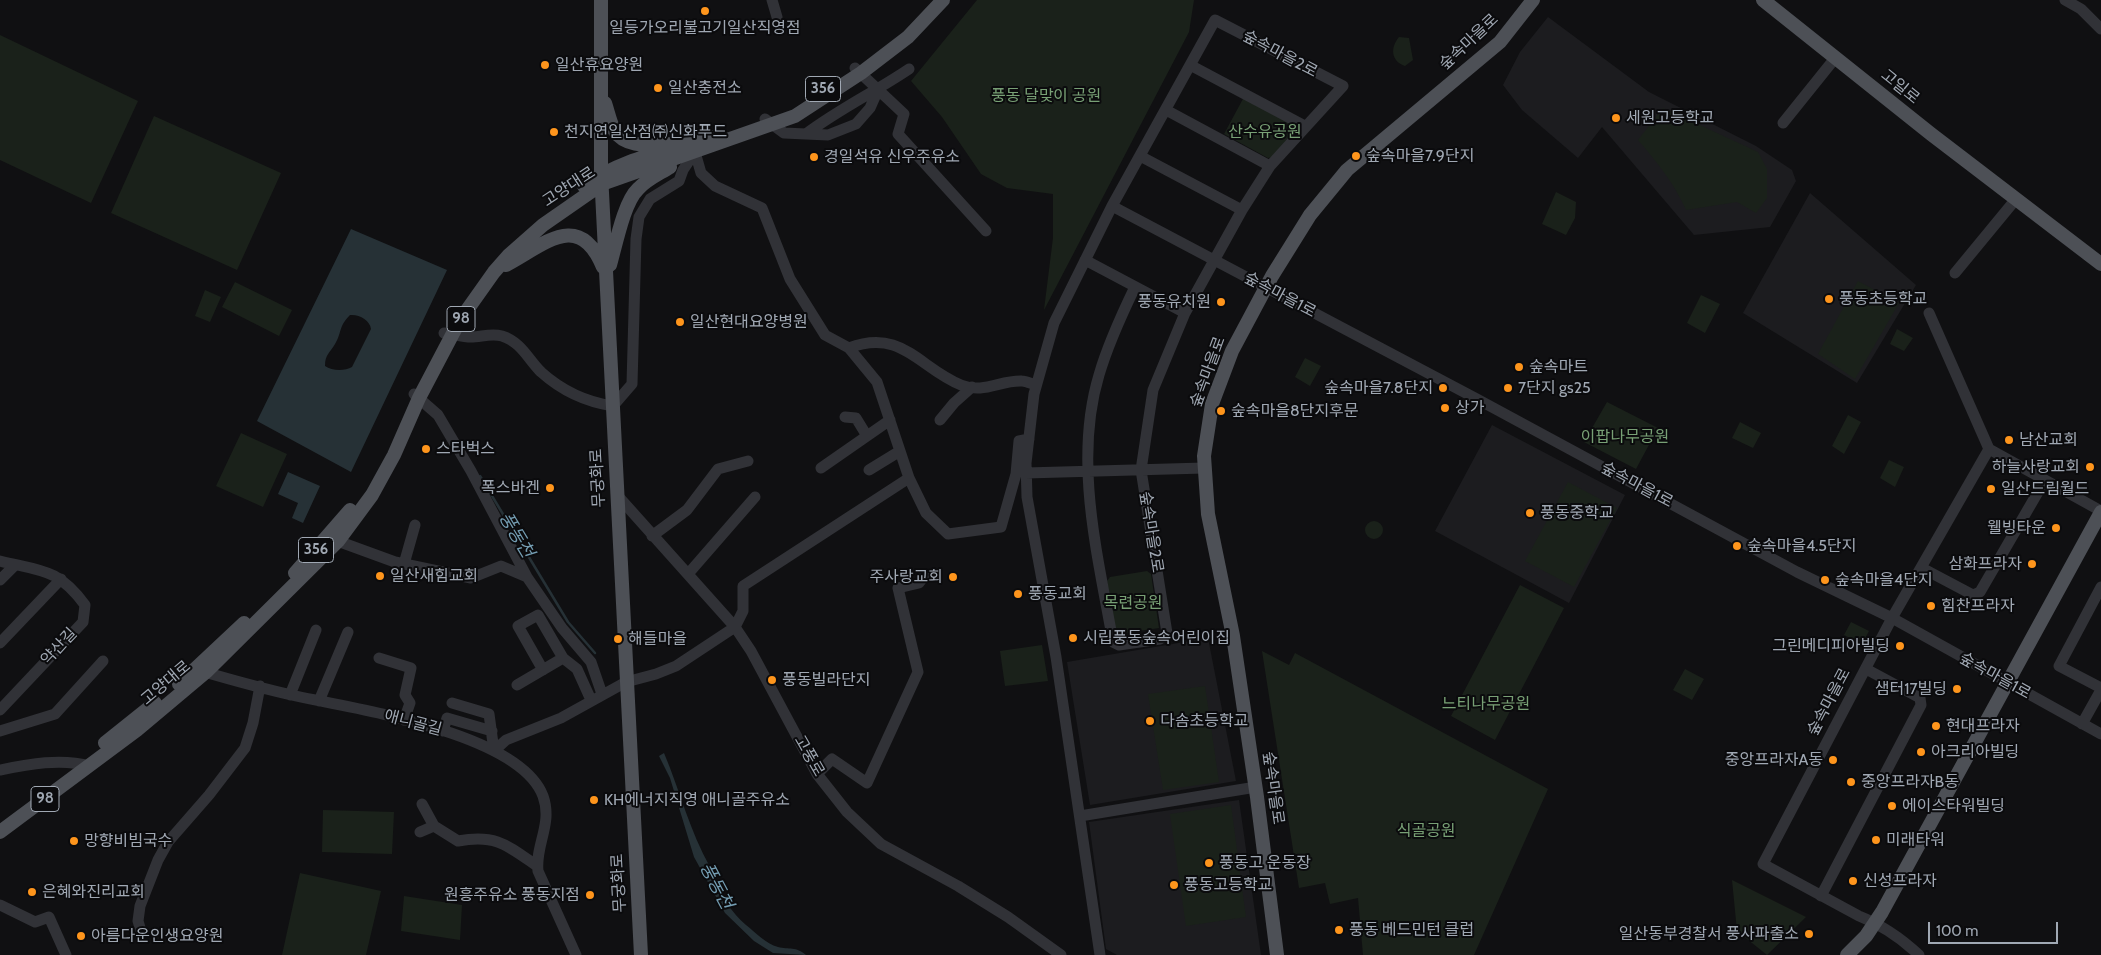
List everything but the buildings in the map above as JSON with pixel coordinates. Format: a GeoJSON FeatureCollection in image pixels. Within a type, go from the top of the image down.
{"type":"FeatureCollection","features":[{"type":"Feature","properties":{"kind":"main road","name":"무궁화로"},"geometry":{"type":"LineString","coordinates":[[601,0],[601,179],[641,955]]}},
{"type":"Feature","properties":{"kind":"main road","name":"고양대로"},"geometry":{"type":"LineString","coordinates":[[858,71],[934,0]]}},
{"type":"Feature","properties":{"kind":"main road","name":"고양대로"},"geometry":{"type":"LineString","coordinates":[[0,832],[84,765],[180,683],[200,671],[282,586],[333,539],[364,493],[471,292],[509,245],[541,218],[601,179],[769,122],[858,71],[908,38],[943,0]]}},
{"type":"Feature","properties":{"kind":"main road","name":"숲속마을로"},"geometry":{"type":"LineString","coordinates":[[1277,955],[1256,787],[1232,636],[1208,514],[1204,456],[1212,404],[1232,350],[1266,287],[1310,215],[1347,170],[1500,42],[1533,0]]}},
{"type":"Feature","properties":{"kind":"main road","name":"고일로"},"geometry":{"type":"LineString","coordinates":[[1763,0],[1931,134],[2101,264]]}},
{"type":"Feature","properties":{"kind":"main road"},"geometry":{"type":"LineString","coordinates":[[601,91],[614,129],[625,140],[642,144],[693,148]]}},
{"type":"Feature","properties":{"kind":"main road"},"geometry":{"type":"LineString","coordinates":[[606,275],[625,209],[630,198],[648,180],[693,148]]}},
{"type":"Feature","properties":{"kind":"main road","name":"고양대로"},"geometry":{"type":"LineString","coordinates":[[448,334],[494,272],[509,256],[543,225],[601,179]]}},
{"type":"Feature","properties":{"kind":"main road"},"geometry":{"type":"LineString","coordinates":[[494,272],[553,239],[564,235],[577,236],[589,242],[598,256],[606,275]]}},
{"type":"Feature","properties":{"kind":"main road"},"geometry":{"type":"LineString","coordinates":[[1847,955],[1866,936],[1875,922],[2101,512]]}},
{"type":"Feature","properties":{"kind":"main road","name":"고양대로"},"geometry":{"type":"LineString","coordinates":[[0,823],[84,765]]}},
{"type":"Feature","properties":{"kind":"street"},"geometry":{"type":"LineString","coordinates":[[772,0],[777,17]]}},
{"type":"Feature","properties":{"kind":"street"},"geometry":{"type":"LineString","coordinates":[[2065,0],[2081,10],[2101,29]]}},
{"type":"Feature","properties":{"kind":"street","name":"숲속마을2로"},"geometry":{"type":"LineString","coordinates":[[1100,955],[1056,657],[1027,497],[1026,473],[1036,385],[1054,323],[1112,206],[1214,20],[1343,86],[1270,166],[1242,210],[1185,312],[1153,390],[1141,470],[1167,633],[1160,639],[1119,645],[1113,642],[1092,530],[1087,471],[1091,410],[1098,376],[1114,330],[1135,287]]}},
{"type":"Feature","properties":{"kind":"street"},"geometry":{"type":"LineString","coordinates":[[1784,123],[1836,57]]}},
{"type":"Feature","properties":{"kind":"street"},"geometry":{"type":"LineString","coordinates":[[1190,65],[1305,126]]}},
{"type":"Feature","properties":{"kind":"street"},"geometry":{"type":"LineString","coordinates":[[806,134],[829,116],[878,90],[909,69]]}},
{"type":"Feature","properties":{"kind":"street"},"geometry":{"type":"LineString","coordinates":[[858,71],[904,114],[898,134],[986,230]]}},
{"type":"Feature","properties":{"kind":"street"},"geometry":{"type":"LineString","coordinates":[[769,122],[784,133],[828,135],[856,124],[870,108],[878,90]]}},
{"type":"Feature","properties":{"kind":"street"},"geometry":{"type":"LineString","coordinates":[[1166,110],[1270,166]]}},
{"type":"Feature","properties":{"kind":"street"},"geometry":{"type":"LineString","coordinates":[[693,148],[701,173],[715,186],[762,208],[790,279],[825,335],[850,348],[864,342],[881,342],[898,347],[916,355],[962,385],[984,389],[1022,381],[1036,385]]}},
{"type":"Feature","properties":{"kind":"street"},"geometry":{"type":"LineString","coordinates":[[448,334],[470,337],[502,336],[515,343],[531,358],[540,371],[559,385],[596,404],[612,406],[632,384],[636,240],[639,217],[650,199],[679,181],[693,148]]}},
{"type":"Feature","properties":{"kind":"street"},"geometry":{"type":"LineString","coordinates":[[1140,156],[1242,210]]}},
{"type":"Feature","properties":{"kind":"street"},"geometry":{"type":"LineString","coordinates":[[1955,274],[2016,199]]}},
{"type":"Feature","properties":{"kind":"street","name":"숲속마을1로"},"geometry":{"type":"LineString","coordinates":[[1112,206],[1797,572],[1892,618],[2101,734]]}},
{"type":"Feature","properties":{"kind":"street"},"geometry":{"type":"LineString","coordinates":[[1085,260],[1185,312]]}},
{"type":"Feature","properties":{"kind":"street"},"geometry":{"type":"LineString","coordinates":[[1929,313],[1989,449],[2101,512]]}},
{"type":"Feature","properties":{"kind":"street","name":"숲속마을2로"},"geometry":{"type":"LineString","coordinates":[[850,348],[877,382],[910,478],[926,513],[948,534],[1001,527],[1016,474],[1019,441],[1029,439]]}},
{"type":"Feature","properties":{"kind":"street"},"geometry":{"type":"LineString","coordinates":[[940,420],[954,403],[972,387]]}},
{"type":"Feature","properties":{"kind":"street"},"geometry":{"type":"LineString","coordinates":[[417,396],[438,415],[471,471],[527,576],[562,628],[591,662],[602,694]]}},
{"type":"Feature","properties":{"kind":"street"},"geometry":{"type":"LineString","coordinates":[[844,416],[856,418],[867,436]]}},
{"type":"Feature","properties":{"kind":"street"},"geometry":{"type":"LineString","coordinates":[[821,468],[890,420]]}},
{"type":"Feature","properties":{"kind":"street"},"geometry":{"type":"LineString","coordinates":[[1866,669],[1892,618],[1989,449]]}},
{"type":"Feature","properties":{"kind":"street"},"geometry":{"type":"LineString","coordinates":[[869,470],[900,451]]}},
{"type":"Feature","properties":{"kind":"street"},"geometry":{"type":"LineString","coordinates":[[652,536],[687,510],[718,469],[748,460]]}},
{"type":"Feature","properties":{"kind":"street"},"geometry":{"type":"LineString","coordinates":[[1026,473],[1204,468]]}},
{"type":"Feature","properties":{"kind":"street"},"geometry":{"type":"LineString","coordinates":[[494,751],[506,740],[561,718],[626,682],[656,674],[676,666],[736,627],[743,611],[743,586],[910,478]]}},
{"type":"Feature","properties":{"kind":"street"},"geometry":{"type":"LineString","coordinates":[[1922,568],[1974,595],[1980,592],[2045,480]]}},
{"type":"Feature","properties":{"kind":"street","name":"고풍로"},"geometry":{"type":"LineString","coordinates":[[617,495],[736,627],[751,651],[817,774],[847,812],[880,844],[958,886],[1008,917],[1061,955]]}},
{"type":"Feature","properties":{"kind":"street"},"geometry":{"type":"LineString","coordinates":[[688,574],[755,497]]}},
{"type":"Feature","properties":{"kind":"street"},"geometry":{"type":"LineString","coordinates":[[404,564],[415,525]]}},
{"type":"Feature","properties":{"kind":"street"},"geometry":{"type":"LineString","coordinates":[[333,539],[404,564],[471,578],[501,566],[527,576]]}},
{"type":"Feature","properties":{"kind":"street","name":"약산길"},"geometry":{"type":"LineString","coordinates":[[0,561],[42,569],[61,580],[86,605],[83,622],[0,710]]}},
{"type":"Feature","properties":{"kind":"street"},"geometry":{"type":"LineString","coordinates":[[0,580],[15,565]]}},
{"type":"Feature","properties":{"kind":"street"},"geometry":{"type":"LineString","coordinates":[[817,774],[832,759],[867,783],[918,672],[898,588],[919,583],[925,575]]}},
{"type":"Feature","properties":{"kind":"street"},"geometry":{"type":"LineString","coordinates":[[0,643],[61,580]]}},
{"type":"Feature","properties":{"kind":"street"},"geometry":{"type":"LineString","coordinates":[[2082,724],[2101,689],[2059,666],[2101,587]]}},
{"type":"Feature","properties":{"kind":"street"},"geometry":{"type":"LineString","coordinates":[[543,670],[518,626],[538,615],[563,658],[577,669],[591,700]]}},
{"type":"Feature","properties":{"kind":"street"},"geometry":{"type":"LineString","coordinates":[[290,695],[316,630]]}},
{"type":"Feature","properties":{"kind":"street"},"geometry":{"type":"LineString","coordinates":[[319,701],[348,632]]}},
{"type":"Feature","properties":{"kind":"street"},"geometry":{"type":"LineString","coordinates":[[379,658],[411,668],[405,695],[410,703],[404,720]]}},
{"type":"Feature","properties":{"kind":"street"},"geometry":{"type":"LineString","coordinates":[[517,685],[563,658]]}},
{"type":"Feature","properties":{"kind":"street"},"geometry":{"type":"LineString","coordinates":[[0,731],[56,714],[103,661]]}},
{"type":"Feature","properties":{"kind":"street","name":"숲속마을로"},"geometry":{"type":"LineString","coordinates":[[1821,896],[1921,704],[1920,698],[1866,669],[1763,864],[1821,896],[1875,922],[1892,932],[1919,955]]}},
{"type":"Feature","properties":{"kind":"street","name":"애니골길"},"geometry":{"type":"LineString","coordinates":[[200,671],[290,695],[404,720],[443,731],[494,751],[520,768],[532,780],[543,796],[546,821],[537,866]]}},
{"type":"Feature","properties":{"kind":"street"},"geometry":{"type":"LineString","coordinates":[[141,931],[138,915],[144,891],[158,860],[168,842],[209,795],[245,748],[253,722],[260,686]]}},
{"type":"Feature","properties":{"kind":"street"},"geometry":{"type":"LineString","coordinates":[[452,703],[489,714],[494,751]]}},
{"type":"Feature","properties":{"kind":"street"},"geometry":{"type":"LineString","coordinates":[[443,731],[447,718],[492,731]]}},
{"type":"Feature","properties":{"kind":"street"},"geometry":{"type":"LineString","coordinates":[[0,770],[35,763],[84,765]]}},
{"type":"Feature","properties":{"kind":"street"},"geometry":{"type":"LineString","coordinates":[[1080,816],[1256,787]]}},
{"type":"Feature","properties":{"kind":"street"},"geometry":{"type":"LineString","coordinates":[[422,804],[434,826],[458,841],[477,838],[505,843],[537,866],[540,879],[576,955]]}},
{"type":"Feature","properties":{"kind":"street"},"geometry":{"type":"LineString","coordinates":[[420,832],[434,826]]}},
{"type":"Feature","properties":{"kind":"street"},"geometry":{"type":"LineString","coordinates":[[0,905],[36,922],[49,917],[66,955]]}},
{"type":"Feature","properties":{"kind":"shaded area","name":"세원고등학교"},"geometry":{"type":"Polygon","coordinates":[[[1548,17],[1649,92],[1756,146],[1792,170],[1796,181],[1770,227],[1694,235],[1602,127],[1578,158],[1522,110],[1503,85],[1520,52],[1548,17]]]}},
{"type":"Feature","properties":{"kind":"shaded area","name":"풍동초등학교"},"geometry":{"type":"Polygon","coordinates":[[[1810,193],[1916,285],[1857,383],[1743,313],[1810,193]]]}},
{"type":"Feature","properties":{"kind":"shaded area","name":"풍동중학교"},"geometry":{"type":"Polygon","coordinates":[[[1492,425],[1625,495],[1569,603],[1435,531],[1492,425]]]}},
{"type":"Feature","properties":{"kind":"shaded area","name":"다솜초등학교"},"geometry":{"type":"Polygon","coordinates":[[[1208,638],[1236,781],[1090,805],[1067,662],[1208,638]]]}},
{"type":"Feature","properties":{"kind":"shaded area","name":"풍동고등학교"},"geometry":{"type":"Polygon","coordinates":[[[1239,800],[1261,955],[1117,955],[1106,949],[1089,822],[1239,800]]]}},
{"type":"Feature","properties":{"kind":"green space","name":"풍동 달맞이 공원"},"geometry":{"type":"Polygon","coordinates":[[[977,0],[1194,0],[1189,32],[1044,310],[1053,238],[1053,194],[1007,188],[981,174],[942,117],[911,81],[977,0]]]}},
{"type":"Feature","properties":{"kind":"green space"},"geometry":{"type":"Polygon","coordinates":[[[0,35],[138,101],[91,203],[0,160],[0,35]]]}},
{"type":"Feature","properties":{"kind":"green space"},"geometry":{"type":"Polygon","coordinates":[[[1399,37],[1409,38],[1413,60],[1405,66],[1397,61],[1393,54],[1394,45],[1399,37]]]}},
{"type":"Feature","properties":{"kind":"green space","name":"산수유공원"},"geometry":{"type":"Polygon","coordinates":[[[1244,97],[1297,125],[1297,130],[1273,157],[1268,158],[1224,134],[1244,97]]]}},
{"type":"Feature","properties":{"kind":"green space"},"geometry":{"type":"Polygon","coordinates":[[[1663,108],[1758,152],[1767,169],[1767,198],[1756,213],[1737,202],[1686,210],[1665,173],[1638,140],[1663,108]]]}},
{"type":"Feature","properties":{"kind":"green space"},"geometry":{"type":"Polygon","coordinates":[[[154,116],[281,173],[237,270],[111,213],[154,116]]]}},
{"type":"Feature","properties":{"kind":"green space"},"geometry":{"type":"Polygon","coordinates":[[[1556,192],[1576,202],[1575,218],[1566,235],[1542,224],[1556,192]]]}},
{"type":"Feature","properties":{"kind":"green space"},"geometry":{"type":"Polygon","coordinates":[[[1858,281],[1899,303],[1855,379],[1818,354],[1858,281]]]}},
{"type":"Feature","properties":{"kind":"green space"},"geometry":{"type":"Polygon","coordinates":[[[235,282],[292,310],[279,336],[222,307],[235,282]]]}},
{"type":"Feature","properties":{"kind":"green space"},"geometry":{"type":"Polygon","coordinates":[[[205,290],[221,297],[210,322],[195,316],[205,290]]]}},
{"type":"Feature","properties":{"kind":"green space"},"geometry":{"type":"Polygon","coordinates":[[[1701,295],[1720,304],[1705,333],[1687,323],[1701,295]]]}},
{"type":"Feature","properties":{"kind":"green space"},"geometry":{"type":"Polygon","coordinates":[[[1897,329],[1913,338],[1904,351],[1890,344],[1897,329]]]}},
{"type":"Feature","properties":{"kind":"green space"},"geometry":{"type":"Polygon","coordinates":[[[1305,358],[1321,366],[1310,386],[1295,377],[1305,358]]]}},
{"type":"Feature","properties":{"kind":"green space","name":"이팝나무공원"},"geometry":{"type":"Polygon","coordinates":[[[1607,402],[1658,428],[1636,469],[1584,442],[1607,402]]]}},
{"type":"Feature","properties":{"kind":"green space"},"geometry":{"type":"Polygon","coordinates":[[[1848,415],[1861,422],[1844,454],[1832,446],[1848,415]]]}},
{"type":"Feature","properties":{"kind":"green space"},"geometry":{"type":"Polygon","coordinates":[[[1740,422],[1761,433],[1753,448],[1732,438],[1740,422]]]}},
{"type":"Feature","properties":{"kind":"green space"},"geometry":{"type":"Polygon","coordinates":[[[241,433],[287,454],[263,507],[216,486],[241,433]]]}},
{"type":"Feature","properties":{"kind":"green space"},"geometry":{"type":"Polygon","coordinates":[[[1889,460],[1904,467],[1895,487],[1880,478],[1889,460]]]}},
{"type":"Feature","properties":{"kind":"green space"},"geometry":{"type":"Polygon","coordinates":[[[1568,482],[1617,508],[1574,587],[1525,561],[1568,482]]]}},
{"type":"Feature","properties":{"kind":"green space"},"geometry":{"type":"Polygon","coordinates":[[[1370,521],[1378,521],[1383,526],[1381,537],[1370,539],[1365,534],[1365,526],[1370,521]]]}},
{"type":"Feature","properties":{"kind":"green space","name":"목련공원"},"geometry":{"type":"Polygon","coordinates":[[[1147,571],[1151,574],[1159,628],[1118,634],[1114,631],[1107,581],[1110,577],[1147,571]]]}},
{"type":"Feature","properties":{"kind":"green space","name":"느티나무공원"},"geometry":{"type":"Polygon","coordinates":[[[1520,585],[1564,608],[1495,740],[1451,716],[1520,585]]]}},
{"type":"Feature","properties":{"kind":"green space"},"geometry":{"type":"Polygon","coordinates":[[[1851,622],[1869,631],[1862,644],[1844,635],[1851,622]]]}},
{"type":"Feature","properties":{"kind":"green space"},"geometry":{"type":"Polygon","coordinates":[[[1042,645],[1048,681],[1005,686],[1000,651],[1042,645]]]}},
{"type":"Feature","properties":{"kind":"green space","name":"식골공원"},"geometry":{"type":"Polygon","coordinates":[[[1262,651],[1289,665],[1295,653],[1548,789],[1474,955],[1363,955],[1358,898],[1330,904],[1325,883],[1299,888],[1262,651]]]}},
{"type":"Feature","properties":{"kind":"green space"},"geometry":{"type":"Polygon","coordinates":[[[1685,669],[1704,679],[1692,700],[1673,690],[1685,669]]]}},
{"type":"Feature","properties":{"kind":"green space"},"geometry":{"type":"Polygon","coordinates":[[[1205,686],[1219,782],[1163,790],[1148,694],[1205,686]]]}},
{"type":"Feature","properties":{"kind":"green space"},"geometry":{"type":"Polygon","coordinates":[[[1231,805],[1246,917],[1186,926],[1170,814],[1231,805]]]}},
{"type":"Feature","properties":{"kind":"green space"},"geometry":{"type":"Polygon","coordinates":[[[323,810],[394,812],[392,854],[322,852],[323,810]]]}},
{"type":"Feature","properties":{"kind":"green space"},"geometry":{"type":"Polygon","coordinates":[[[300,873],[381,891],[366,955],[282,955],[300,873]]]}},
{"type":"Feature","properties":{"kind":"green space"},"geometry":{"type":"Polygon","coordinates":[[[1732,880],[1806,917],[1767,955],[1737,931],[1732,880]]]}},
{"type":"Feature","properties":{"kind":"green space"},"geometry":{"type":"Polygon","coordinates":[[[404,896],[462,905],[460,940],[401,931],[404,896]]]}},
{"type":"Feature","properties":{"kind":"water"},"geometry":{"type":"Polygon","coordinates":[[[351,229],[447,270],[351,472],[257,421],[351,229]],[[350,315],[344,323],[337,340],[327,356],[325,366],[328,368],[338,370],[352,367],[371,329],[366,320],[350,315]]]}},
{"type":"Feature","properties":{"kind":"water"},"geometry":{"type":"Polygon","coordinates":[[[288,472],[320,486],[303,523],[292,518],[298,503],[278,494],[288,472]]]}},
{"type":"Feature","properties":{"kind":"water"},"geometry":{"type":"Polygon","coordinates":[[[664,753],[691,826],[711,868],[713,878],[727,903],[741,920],[765,941],[778,947],[799,950],[806,955],[773,953],[754,941],[725,913],[694,857],[670,778],[659,756],[664,753]]]}},
{"type":"Feature","properties":{"kind":"waterway","name":"풍동천"},"geometry":{"type":"LineString","coordinates":[[480,476],[568,622],[595,653]]}},
{"type":"Feature","properties":{"kind":"place","name":"일등가오리불고기일산직영점"},"geometry":{"type":"Point","coordinates":[705,11]}},
{"type":"Feature","properties":{"kind":"place","name":"일산휴요양원"},"geometry":{"type":"Point","coordinates":[545,65]}},
{"type":"Feature","properties":{"kind":"place","name":"일산충전소"},"geometry":{"type":"Point","coordinates":[658,88]}},
{"type":"Feature","properties":{"kind":"place","name":"세원고등학교"},"geometry":{"type":"Point","coordinates":[1616,118]}},
{"type":"Feature","properties":{"kind":"place","name":"천지연일산점㈜신화푸드"},"geometry":{"type":"Point","coordinates":[554,132]}},
{"type":"Feature","properties":{"kind":"place","name":"숲속마을7.9단지"},"geometry":{"type":"Point","coordinates":[1356,156]}},
{"type":"Feature","properties":{"kind":"place","name":"경일석유 신우주유소"},"geometry":{"type":"Point","coordinates":[814,157]}},
{"type":"Feature","properties":{"kind":"place","name":"풍동초등학교"},"geometry":{"type":"Point","coordinates":[1829,299]}},
{"type":"Feature","properties":{"kind":"place","name":"풍동유치원"},"geometry":{"type":"Point","coordinates":[1221,302]}},
{"type":"Feature","properties":{"kind":"place","name":"일산현대요양병원"},"geometry":{"type":"Point","coordinates":[680,322]}},
{"type":"Feature","properties":{"kind":"place","name":"숲속마트"},"geometry":{"type":"Point","coordinates":[1519,367]}},
{"type":"Feature","properties":{"kind":"place","name":"숲속마을7.8단지"},"geometry":{"type":"Point","coordinates":[1443,388]}},
{"type":"Feature","properties":{"kind":"place","name":"7단지 gs25"},"geometry":{"type":"Point","coordinates":[1508,388]}},
{"type":"Feature","properties":{"kind":"place","name":"상가"},"geometry":{"type":"Point","coordinates":[1445,408]}},
{"type":"Feature","properties":{"kind":"place","name":"숲속마을8단지후문"},"geometry":{"type":"Point","coordinates":[1221,411]}},
{"type":"Feature","properties":{"kind":"place","name":"남산교회"},"geometry":{"type":"Point","coordinates":[2009,440]}},
{"type":"Feature","properties":{"kind":"place","name":"스타벅스"},"geometry":{"type":"Point","coordinates":[426,449]}},
{"type":"Feature","properties":{"kind":"place","name":"하늘사랑교회"},"geometry":{"type":"Point","coordinates":[2090,467]}},
{"type":"Feature","properties":{"kind":"place","name":"폭스바겐"},"geometry":{"type":"Point","coordinates":[550,488]}},
{"type":"Feature","properties":{"kind":"place","name":"일산드림월드"},"geometry":{"type":"Point","coordinates":[1991,489]}},
{"type":"Feature","properties":{"kind":"place","name":"풍동중학교"},"geometry":{"type":"Point","coordinates":[1530,513]}},
{"type":"Feature","properties":{"kind":"place","name":"웰빙타운"},"geometry":{"type":"Point","coordinates":[2056,528]}},
{"type":"Feature","properties":{"kind":"place","name":"숲속마을4.5단지"},"geometry":{"type":"Point","coordinates":[1737,546]}},
{"type":"Feature","properties":{"kind":"place","name":"삼화프라자"},"geometry":{"type":"Point","coordinates":[2032,564]}},
{"type":"Feature","properties":{"kind":"place","name":"일산새힘교회"},"geometry":{"type":"Point","coordinates":[380,576]}},
{"type":"Feature","properties":{"kind":"place","name":"주사랑교회"},"geometry":{"type":"Point","coordinates":[953,577]}},
{"type":"Feature","properties":{"kind":"place","name":"숲속마을4단지"},"geometry":{"type":"Point","coordinates":[1825,580]}},
{"type":"Feature","properties":{"kind":"place","name":"풍동교회"},"geometry":{"type":"Point","coordinates":[1018,594]}},
{"type":"Feature","properties":{"kind":"place","name":"힘찬프라자"},"geometry":{"type":"Point","coordinates":[1931,606]}},
{"type":"Feature","properties":{"kind":"place","name":"시립풍동숲속어린이집"},"geometry":{"type":"Point","coordinates":[1073,638]}},
{"type":"Feature","properties":{"kind":"place","name":"해들마을"},"geometry":{"type":"Point","coordinates":[618,639]}},
{"type":"Feature","properties":{"kind":"place","name":"그린메디피아빌딩"},"geometry":{"type":"Point","coordinates":[1900,646]}},
{"type":"Feature","properties":{"kind":"place","name":"풍동빌라단지"},"geometry":{"type":"Point","coordinates":[772,680]}},
{"type":"Feature","properties":{"kind":"place","name":"샘터17빌딩"},"geometry":{"type":"Point","coordinates":[1957,689]}},
{"type":"Feature","properties":{"kind":"place","name":"다솜초등학교"},"geometry":{"type":"Point","coordinates":[1150,721]}},
{"type":"Feature","properties":{"kind":"place","name":"현대프라자"},"geometry":{"type":"Point","coordinates":[1936,726]}},
{"type":"Feature","properties":{"kind":"place","name":"아크리아빌딩"},"geometry":{"type":"Point","coordinates":[1921,752]}},
{"type":"Feature","properties":{"kind":"place","name":"중앙프라자A동"},"geometry":{"type":"Point","coordinates":[1833,760]}},
{"type":"Feature","properties":{"kind":"place","name":"중앙프라자B동"},"geometry":{"type":"Point","coordinates":[1851,782]}},
{"type":"Feature","properties":{"kind":"place","name":"KH에너지직영 애니골주유소"},"geometry":{"type":"Point","coordinates":[594,800]}},
{"type":"Feature","properties":{"kind":"place","name":"에이스타워빌딩"},"geometry":{"type":"Point","coordinates":[1892,806]}},
{"type":"Feature","properties":{"kind":"place","name":"미래타워"},"geometry":{"type":"Point","coordinates":[1876,840]}},
{"type":"Feature","properties":{"kind":"place","name":"망향비빔국수"},"geometry":{"type":"Point","coordinates":[74,841]}},
{"type":"Feature","properties":{"kind":"place","name":"풍동고 운동장"},"geometry":{"type":"Point","coordinates":[1209,863]}},
{"type":"Feature","properties":{"kind":"place","name":"신성프라자"},"geometry":{"type":"Point","coordinates":[1853,881]}},
{"type":"Feature","properties":{"kind":"place","name":"풍동고등학교"},"geometry":{"type":"Point","coordinates":[1174,885]}},
{"type":"Feature","properties":{"kind":"place","name":"은혜와진리교회"},"geometry":{"type":"Point","coordinates":[32,892]}},
{"type":"Feature","properties":{"kind":"place","name":"원흥주유소 풍동지점"},"geometry":{"type":"Point","coordinates":[590,895]}},
{"type":"Feature","properties":{"kind":"place","name":"풍동 베드민턴 클럽"},"geometry":{"type":"Point","coordinates":[1339,930]}},
{"type":"Feature","properties":{"kind":"place","name":"일산동부경찰서 풍사파출소"},"geometry":{"type":"Point","coordinates":[1809,934]}},
{"type":"Feature","properties":{"kind":"place","name":"아름다운인생요양원"},"geometry":{"type":"Point","coordinates":[81,936]}}]}
